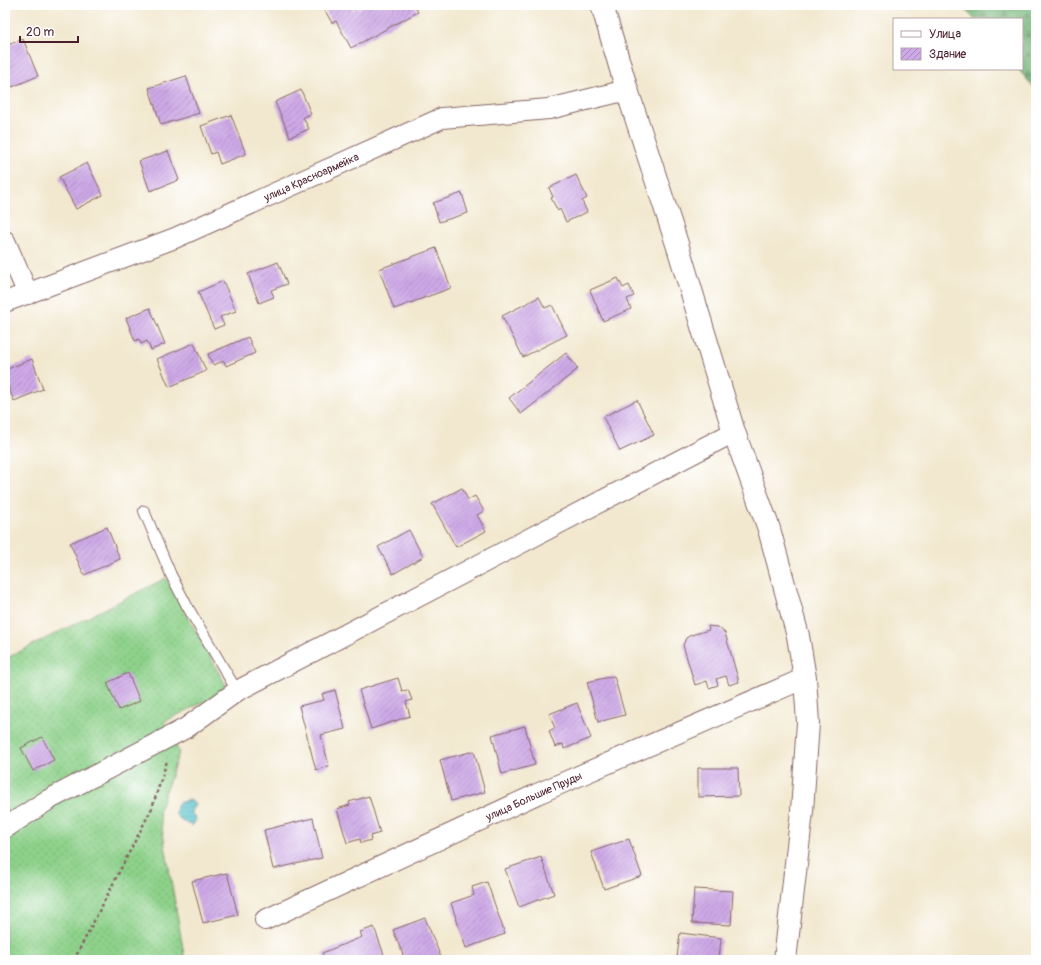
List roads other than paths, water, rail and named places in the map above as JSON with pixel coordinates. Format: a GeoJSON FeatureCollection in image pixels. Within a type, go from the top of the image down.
{"type":"FeatureCollection","features":[{"type":"Feature","properties":{"kind":"street"},"geometry":{"type":"LineString","coordinates":[[602,5],[627,90],[678,247],[734,432],[769,529],[798,636],[805,678],[808,723],[802,811],[785,960]]}},
{"type":"Feature","properties":{"kind":"street","name":"улица Красноармейка"},"geometry":{"type":"LineString","coordinates":[[5,302],[175,238],[442,118],[549,109],[627,90]]}},
{"type":"Feature","properties":{"kind":"street"},"geometry":{"type":"LineString","coordinates":[[5,241],[28,294]]}},
{"type":"Feature","properties":{"kind":"street"},"geometry":{"type":"LineString","coordinates":[[5,828],[48,800],[186,728],[237,691],[734,432]]}},
{"type":"Feature","properties":{"kind":"street","name":"улица Большие Пруды"},"geometry":{"type":"LineString","coordinates":[[265,920],[537,794],[805,678]]}},
{"type":"Feature","properties":{"kind":"lane"},"geometry":{"type":"LineString","coordinates":[[144,511],[170,575],[237,691]]}},
{"type":"Feature","properties":{"kind":"water"},"geometry":{"type":"Polygon","coordinates":[[[189,800],[194,802],[195,805],[191,811],[191,814],[196,817],[192,826],[180,819],[175,814],[178,803],[189,800]]]}}]}
